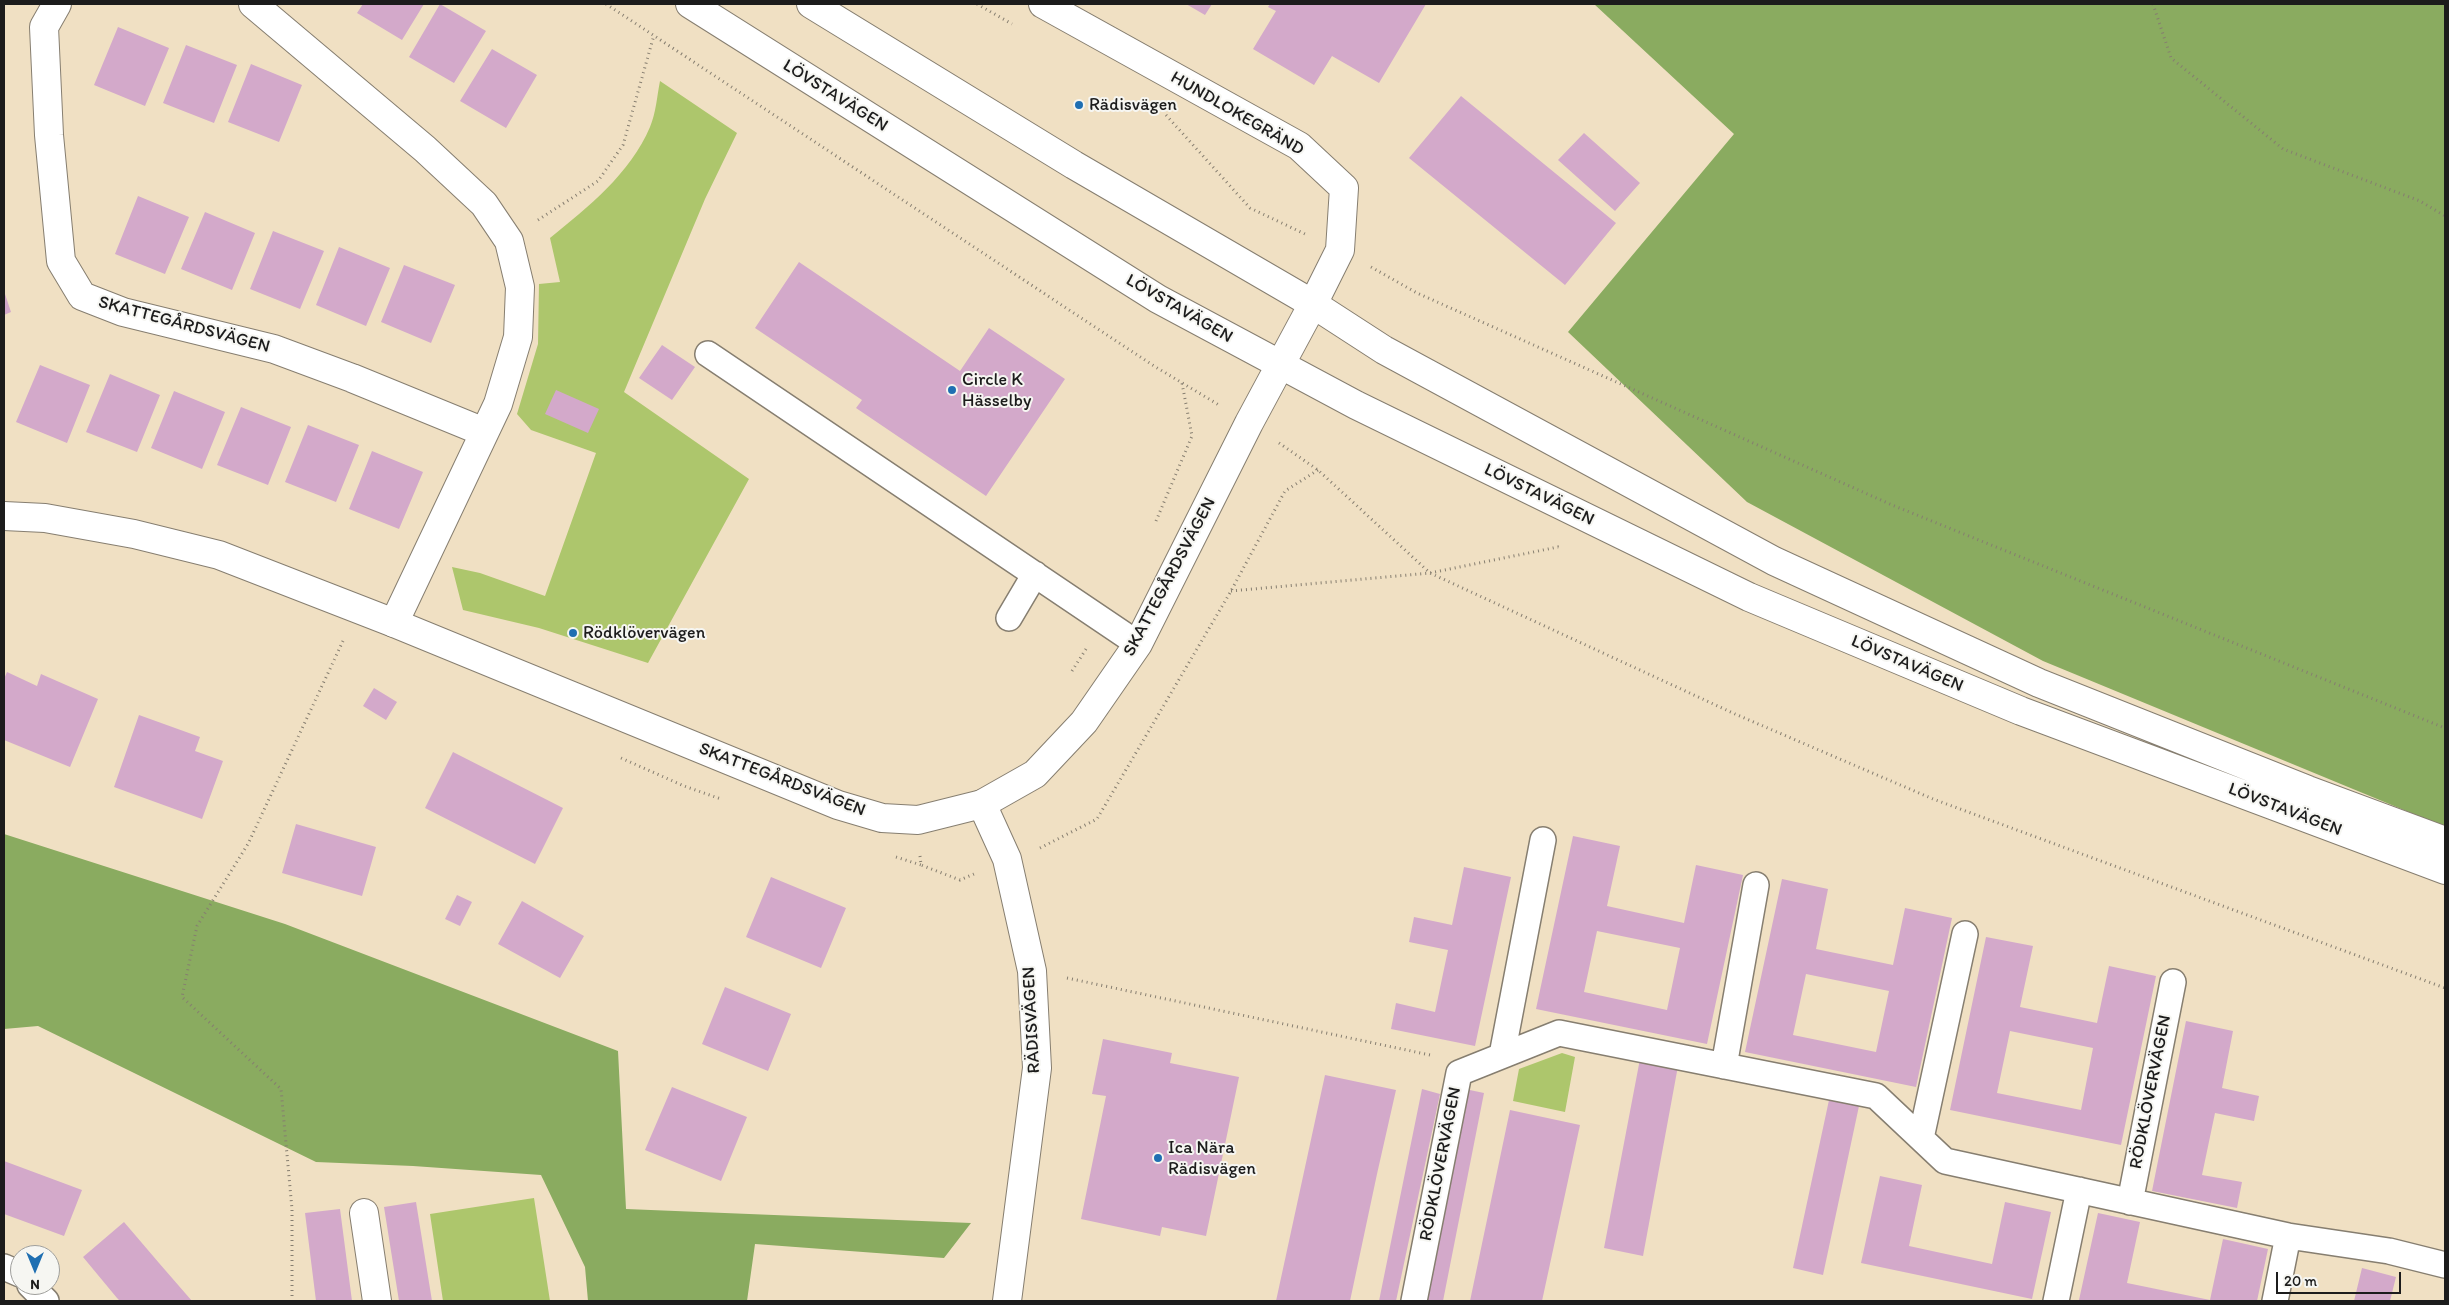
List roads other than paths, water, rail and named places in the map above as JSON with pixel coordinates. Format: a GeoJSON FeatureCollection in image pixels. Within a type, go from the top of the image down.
{"type":"FeatureCollection","features":[{"type":"Feature","properties":{"kind":"street","name":"SKATTEGÅRDSVÄGEN"},"geometry":{"type":"LineString","coordinates":[[57,4],[44,27],[49,135],[62,261],[82,296],[123,312],[274,349],[352,378],[484,432]]}},
{"type":"Feature","properties":{"kind":"street"},"geometry":{"type":"LineString","coordinates":[[253,4],[426,149],[484,204],[509,241],[520,287],[518,337],[498,404],[394,623]]}},
{"type":"Feature","properties":{"kind":"street","name":"LÖVSTAVÄGEN"},"geometry":{"type":"LineString","coordinates":[[690,4],[1158,299],[1280,366],[1749,598],[2021,711],[2445,870]]}},
{"type":"Feature","properties":{"kind":"street","name":"LÖVSTAVÄGEN"},"geometry":{"type":"LineString","coordinates":[[811,4],[1074,164],[1313,304],[1392,354],[1774,561],[2039,683],[2308,790],[2445,841]]}},
{"type":"Feature","properties":{"kind":"street","name":"HUNDLOKEGRÄND"},"geometry":{"type":"LineString","coordinates":[[1043,4],[1298,146],[1344,188],[1340,250],[1280,366]]}},
{"type":"Feature","properties":{"kind":"street","name":"SKATTEGÅRDSVÄGEN"},"geometry":{"type":"LineString","coordinates":[[4,516],[45,518],[134,534],[219,555],[394,623],[847,808],[882,818],[918,820],[982,804],[1035,774],[1084,722],[1138,644],[1249,423],[1280,366]]}},
{"type":"Feature","properties":{"kind":"street","name":"RÄDISVÄGEN"},"geometry":{"type":"LineString","coordinates":[[982,804],[1007,859],[1032,972],[1037,1068],[1007,1301]]}},
{"type":"Feature","properties":{"kind":"street"},"geometry":{"type":"LineString","coordinates":[[364,1213],[377,1301]]}},
{"type":"Feature","properties":{"kind":"lane"},"geometry":{"type":"LineString","coordinates":[[708,354],[1138,644]]}},
{"type":"Feature","properties":{"kind":"lane"},"geometry":{"type":"LineString","coordinates":[[1009,618],[1036,574]]}},
{"type":"Feature","properties":{"kind":"lane"},"geometry":{"type":"LineString","coordinates":[[1502,1055],[1543,840]]}},
{"type":"Feature","properties":{"kind":"lane"},"geometry":{"type":"LineString","coordinates":[[1724,1066],[1756,885]]}},
{"type":"Feature","properties":{"kind":"lane"},"geometry":{"type":"LineString","coordinates":[[1921,1138],[1965,934]]}},
{"type":"Feature","properties":{"kind":"lane","name":"RÖDKLÖVERVÄGEN"},"geometry":{"type":"LineString","coordinates":[[2130,1202],[2173,982]]}},
{"type":"Feature","properties":{"kind":"lane","name":"RÖDKLÖVERVÄGEN"},"geometry":{"type":"LineString","coordinates":[[1414,1301],[1458,1073],[1560,1033],[1876,1096],[1945,1161],[2288,1236],[2389,1251],[2445,1265]]}},
{"type":"Feature","properties":{"kind":"lane"},"geometry":{"type":"LineString","coordinates":[[2056,1301],[2079,1190]]}},
{"type":"Feature","properties":{"kind":"lane"},"geometry":{"type":"LineString","coordinates":[[2275,1301],[2288,1236]]}},
{"type":"Feature","properties":{"kind":"place","name":"Rädisvägen"},"geometry":{"type":"Point","coordinates":[1079,105]}},
{"type":"Feature","properties":{"kind":"place","name":"Circle K Hässelby"},"geometry":{"type":"Point","coordinates":[952,390]}},
{"type":"Feature","properties":{"kind":"place","name":"Rödklövervägen"},"geometry":{"type":"Point","coordinates":[573,633]}},
{"type":"Feature","properties":{"kind":"place","name":"Ica Nära Rädisvägen"},"geometry":{"type":"Point","coordinates":[1158,1158]}}]}
